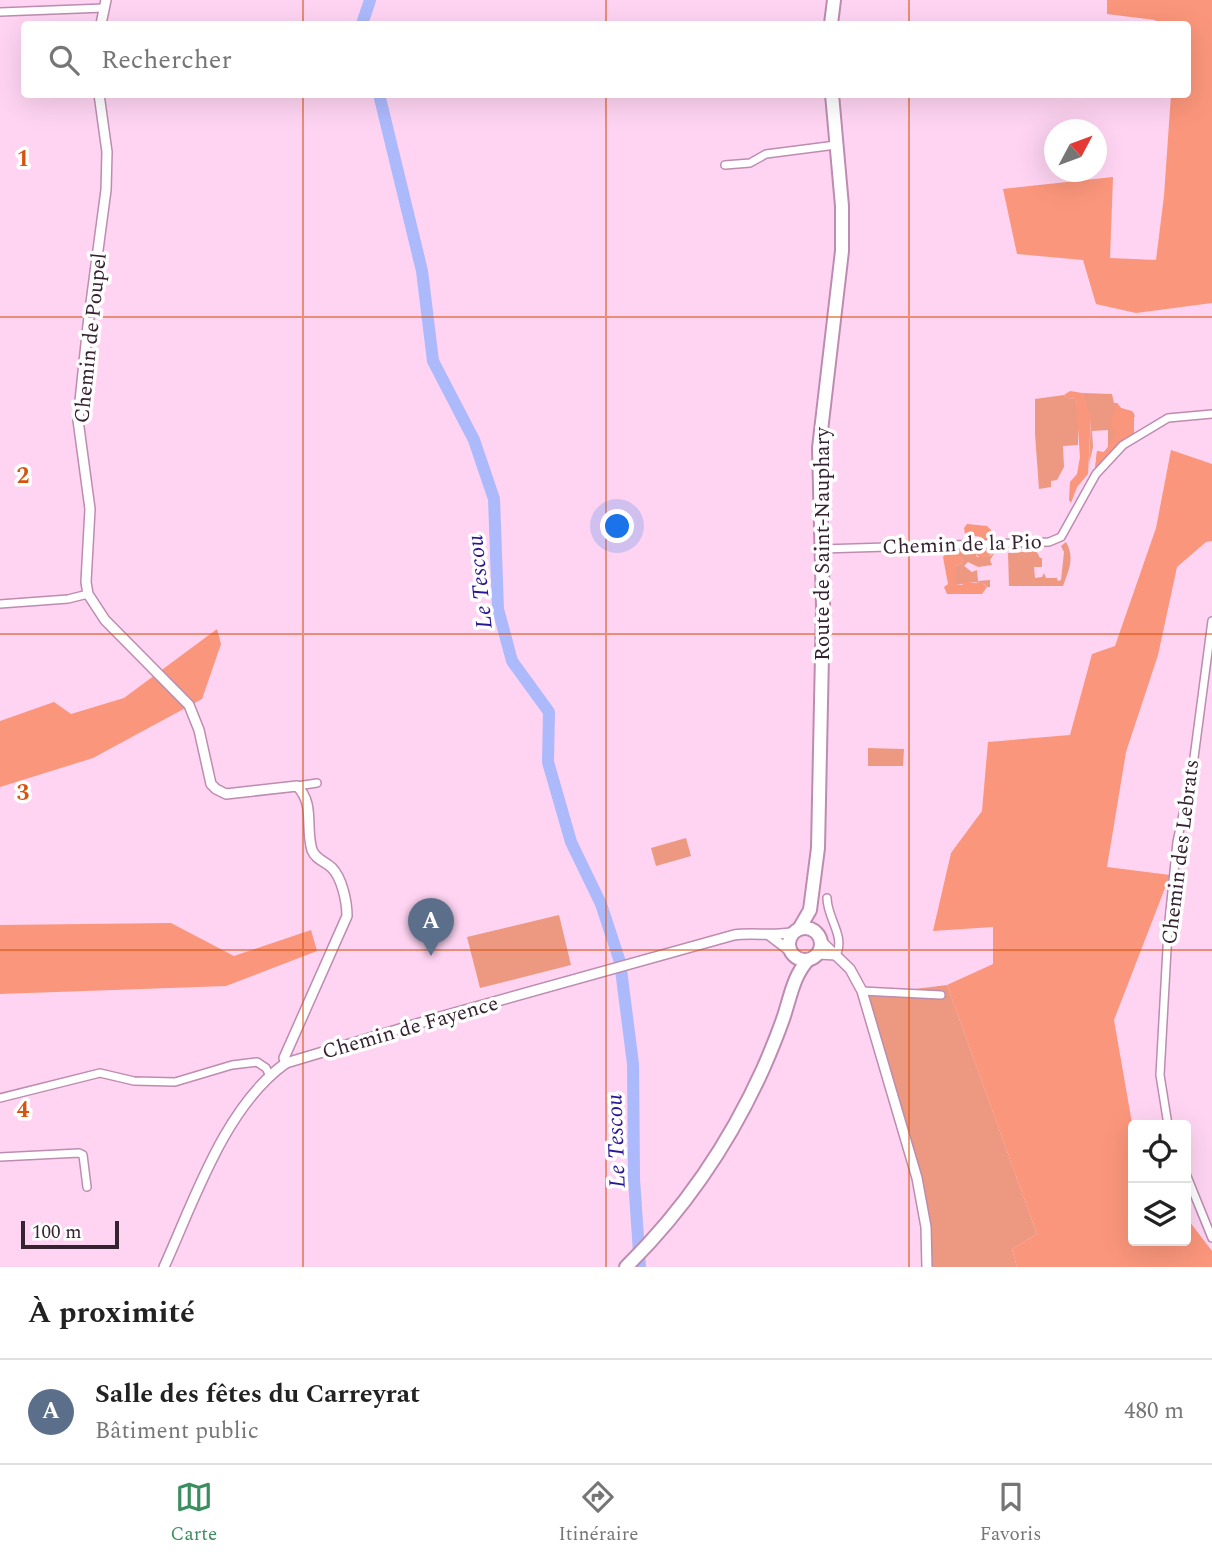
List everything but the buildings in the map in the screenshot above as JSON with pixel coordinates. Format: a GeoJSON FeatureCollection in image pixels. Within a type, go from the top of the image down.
{"type":"FeatureCollection","features":[{"type":"Feature","properties":{"kind":"main road"},"geometry":{"type":"LineString","coordinates":[[831,21],[834,0]]}},
{"type":"Feature","properties":{"kind":"main road","name":"Route de Saint-Nauphary"},"geometry":{"type":"LineString","coordinates":[[815,947],[810,910],[818,838],[822,549],[820,440],[842,251],[842,206],[832,98]]}},
{"type":"Feature","properties":{"kind":"main road","name":"Route de Saint-Nauphary"},"geometry":{"type":"LineString","coordinates":[[796,930],[810,910]]}},
{"type":"Feature","properties":{"kind":"main road"},"geometry":{"type":"LineString","coordinates":[[625,1267],[681,1205],[744,1108],[771,1050],[794,982],[815,947],[809,928],[796,930],[789,941],[795,968],[794,982]]}},
{"type":"Feature","properties":{"kind":"main road"},"geometry":{"type":"LineString","coordinates":[[790,952],[799,959],[815,947]]}},
{"type":"Feature","properties":{"kind":"street"},"geometry":{"type":"LineString","coordinates":[[0,12],[105,4]]}},
{"type":"Feature","properties":{"kind":"street","name":"Chemin de Poupel"},"geometry":{"type":"LineString","coordinates":[[88,594],[86,582],[90,509],[78,420],[106,190],[107,152],[100,98]]}},
{"type":"Feature","properties":{"kind":"street"},"geometry":{"type":"LineString","coordinates":[[725,165],[750,163],[766,154],[836,145]]}},
{"type":"Feature","properties":{"kind":"street","name":"Chemin de la Pio"},"geometry":{"type":"LineString","coordinates":[[822,549],[1049,542],[1061,537],[1096,474],[1123,445],[1168,418],[1212,414]]}},
{"type":"Feature","properties":{"kind":"street"},"geometry":{"type":"LineString","coordinates":[[0,604],[68,600],[88,594],[104,620],[189,705],[199,730],[211,784],[216,789],[226,794],[317,783]]}},
{"type":"Feature","properties":{"kind":"street","name":"Chemin des Lebrats"},"geometry":{"type":"LineString","coordinates":[[1167,1120],[1160,1075],[1168,931],[1177,842],[1192,773],[1212,621]]}},
{"type":"Feature","properties":{"kind":"street"},"geometry":{"type":"LineString","coordinates":[[286,1063],[284,1058],[347,913],[336,872],[330,865],[315,857],[310,837],[307,795],[297,786]]}},
{"type":"Feature","properties":{"kind":"street"},"geometry":{"type":"LineString","coordinates":[[827,898],[840,943],[835,956]]}},
{"type":"Feature","properties":{"kind":"street","name":"Chemin de Fayence"},"geometry":{"type":"LineString","coordinates":[[164,1267],[207,1171],[240,1110],[269,1074],[286,1063],[734,935],[796,930]]}},
{"type":"Feature","properties":{"kind":"street"},"geometry":{"type":"LineString","coordinates":[[768,934],[790,952]]}},
{"type":"Feature","properties":{"kind":"street"},"geometry":{"type":"LineString","coordinates":[[815,947],[835,956],[850,969],[862,991],[917,1178],[926,1227],[927,1267]]}},
{"type":"Feature","properties":{"kind":"street"},"geometry":{"type":"LineString","coordinates":[[862,991],[941,995]]}},
{"type":"Feature","properties":{"kind":"street"},"geometry":{"type":"LineString","coordinates":[[0,1098],[100,1073],[134,1081],[175,1082],[232,1065],[257,1062],[266,1068],[269,1074]]}},
{"type":"Feature","properties":{"kind":"street"},"geometry":{"type":"LineString","coordinates":[[0,1157],[83,1154],[87,1187]]}},
{"type":"Feature","properties":{"kind":"street"},"geometry":{"type":"LineString","coordinates":[[1190,1183],[1212,1238]]}},
{"type":"Feature","properties":{"kind":"shaded area"},"geometry":{"type":"Polygon","coordinates":[[[1107,0],[1212,0],[1212,303],[1136,313],[1096,304],[1083,260],[1017,254],[1003,189],[1067,182],[1107,182],[1107,178],[1113,177],[1110,258],[1156,260],[1164,196],[1171,98],[1191,98],[1191,21],[1107,14],[1107,0]]]}},
{"type":"Feature","properties":{"kind":"shaded area"},"geometry":{"type":"Polygon","coordinates":[[[1070,391],[1082,393],[1091,418],[1088,474],[1077,487],[1071,503],[1070,482],[1077,474],[1080,457],[1076,399],[1064,395],[1070,391]]]}},
{"type":"Feature","properties":{"kind":"shaded area"},"geometry":{"type":"Polygon","coordinates":[[[1082,393],[1112,394],[1114,403],[1132,411],[1135,416],[1132,436],[1116,447],[1095,470],[1097,451],[1103,453],[1108,448],[1108,430],[1092,431],[1093,447],[1089,464],[1091,421],[1082,393]]]}},
{"type":"Feature","properties":{"kind":"shaded area"},"geometry":{"type":"Polygon","coordinates":[[[1064,395],[1076,399],[1078,445],[1063,446],[1064,467],[1057,480],[1051,481],[1051,487],[1039,489],[1035,399],[1064,395]]]}},
{"type":"Feature","properties":{"kind":"shaded area"},"geometry":{"type":"Polygon","coordinates":[[[1117,403],[1121,408],[1134,413],[1134,433],[1129,441],[1108,455],[1095,470],[1097,451],[1104,452],[1116,436],[1110,422],[1117,403]]]}},
{"type":"Feature","properties":{"kind":"shaded area"},"geometry":{"type":"Polygon","coordinates":[[[1171,450],[1212,464],[1212,541],[1206,542],[1177,567],[1158,655],[1126,752],[1107,867],[1170,875],[1114,1020],[1131,1120],[1128,1120],[1128,1246],[1191,1246],[1191,1224],[1212,1251],[1212,1267],[1017,1267],[1012,1249],[1037,1234],[947,985],[993,964],[993,927],[933,931],[951,853],[982,811],[988,742],[1070,735],[1092,654],[1115,646],[1156,528],[1171,450]]]}},
{"type":"Feature","properties":{"kind":"shaded area"},"geometry":{"type":"Polygon","coordinates":[[[967,524],[987,526],[998,548],[989,556],[980,558],[974,552],[953,553],[963,559],[962,563],[955,566],[955,585],[962,585],[969,580],[972,583],[981,582],[987,587],[982,594],[947,594],[944,587],[948,584],[943,557],[947,553],[943,546],[945,543],[966,540],[978,548],[981,546],[981,537],[965,534],[964,528],[967,524]]]}},
{"type":"Feature","properties":{"kind":"shaded area"},"geometry":{"type":"Polygon","coordinates":[[[1066,542],[1071,558],[1063,586],[1009,586],[1008,553],[1035,549],[1042,558],[1042,567],[1034,567],[1035,578],[1042,577],[1044,573],[1046,578],[1061,580],[1064,552],[1061,546],[1066,542]]]}},
{"type":"Feature","properties":{"kind":"shaded area"},"geometry":{"type":"Polygon","coordinates":[[[956,552],[975,552],[977,557],[990,556],[995,552],[990,560],[992,565],[978,567],[968,562],[964,566],[972,572],[977,570],[978,581],[990,580],[990,587],[980,582],[955,585],[955,566],[962,563],[963,559],[954,555],[956,552]]]}},
{"type":"Feature","properties":{"kind":"shaded area"},"geometry":{"type":"Polygon","coordinates":[[[217,629],[221,644],[202,699],[93,758],[0,787],[0,721],[54,702],[71,714],[124,698],[217,629]]]}},
{"type":"Feature","properties":{"kind":"shaded area"},"geometry":{"type":"Polygon","coordinates":[[[868,748],[904,749],[903,766],[868,766],[868,748]]]}},
{"type":"Feature","properties":{"kind":"shaded area"},"geometry":{"type":"Polygon","coordinates":[[[686,838],[691,856],[656,866],[651,848],[686,838]]]}},
{"type":"Feature","properties":{"kind":"shaded area"},"geometry":{"type":"Polygon","coordinates":[[[446,912],[450,932],[432,936],[427,916],[446,912]]]}},
{"type":"Feature","properties":{"kind":"shaded area"},"geometry":{"type":"Polygon","coordinates":[[[559,915],[571,965],[480,988],[467,937],[559,915]]]}},
{"type":"Feature","properties":{"kind":"shaded area"},"geometry":{"type":"Polygon","coordinates":[[[171,923],[234,956],[311,930],[317,951],[226,986],[0,994],[0,925],[171,923]]]}},
{"type":"Feature","properties":{"kind":"shaded area"},"geometry":{"type":"Polygon","coordinates":[[[947,985],[1037,1234],[1012,1249],[1017,1267],[932,1267],[925,1199],[867,995],[947,985]]]}},
{"type":"Feature","properties":{"kind":"waterway","name":"Le Tescou"},"geometry":{"type":"LineString","coordinates":[[363,21],[370,0]]}},
{"type":"Feature","properties":{"kind":"waterway","name":"Le Tescou"},"geometry":{"type":"LineString","coordinates":[[380,98],[422,271],[433,361],[474,440],[494,499],[498,609],[512,661],[549,712],[548,762],[571,842],[601,904],[620,962],[633,1064],[634,1179],[640,1267]]}},
{"type":"Feature","properties":{"kind":"place","name":"Salle des fêtes du Carreyrat"},"geometry":{"type":"Point","coordinates":[431,956]}}]}
